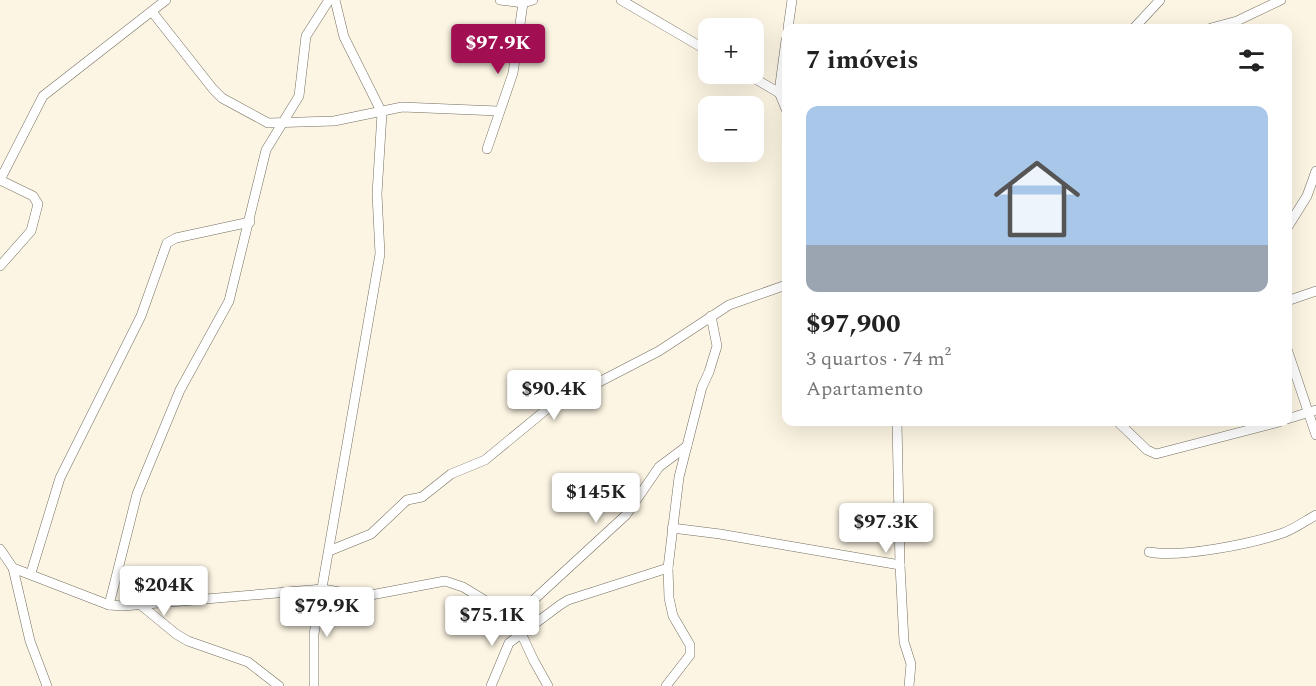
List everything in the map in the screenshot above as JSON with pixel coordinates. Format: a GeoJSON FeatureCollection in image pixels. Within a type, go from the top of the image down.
{"type":"FeatureCollection","features":[{"type":"Feature","properties":{"kind":"street"},"geometry":{"type":"LineString","coordinates":[[0,266],[31,231],[38,204],[33,196],[0,180],[43,96],[120,35],[153,14],[166,0]]}},
{"type":"Feature","properties":{"kind":"street"},"geometry":{"type":"LineString","coordinates":[[109,605],[137,494],[180,390],[229,301],[266,150],[299,96],[306,36],[329,0]]}},
{"type":"Feature","properties":{"kind":"street"},"geometry":{"type":"LineString","coordinates":[[314,686],[314,634],[380,254],[377,194],[382,113],[344,37],[335,0]]}},
{"type":"Feature","properties":{"kind":"street"},"geometry":{"type":"LineString","coordinates":[[500,0],[523,3],[533,0]]}},
{"type":"Feature","properties":{"kind":"street"},"geometry":{"type":"LineString","coordinates":[[621,0],[698,45]]}},
{"type":"Feature","properties":{"kind":"street"},"geometry":{"type":"LineString","coordinates":[[789,24],[792,0]]}},
{"type":"Feature","properties":{"kind":"street"},"geometry":{"type":"LineString","coordinates":[[1138,24],[1160,0]]}},
{"type":"Feature","properties":{"kind":"street"},"geometry":{"type":"LineString","coordinates":[[1226,24],[1281,0]]}},
{"type":"Feature","properties":{"kind":"street"},"geometry":{"type":"LineString","coordinates":[[487,149],[498,111],[513,73],[523,3]]}},
{"type":"Feature","properties":{"kind":"street"},"geometry":{"type":"LineString","coordinates":[[153,14],[222,98],[258,119],[281,123],[334,121],[382,113],[392,108],[425,106],[498,111]]}},
{"type":"Feature","properties":{"kind":"street"},"geometry":{"type":"LineString","coordinates":[[764,84],[782,95]]}},
{"type":"Feature","properties":{"kind":"street"},"geometry":{"type":"LineString","coordinates":[[1292,220],[1307,196],[1316,171]]}},
{"type":"Feature","properties":{"kind":"street"},"geometry":{"type":"LineString","coordinates":[[31,573],[60,478],[98,397],[122,357],[167,243],[176,238],[250,222]]}},
{"type":"Feature","properties":{"kind":"street"},"geometry":{"type":"LineString","coordinates":[[329,551],[371,534],[407,500],[422,497],[450,474],[484,460],[547,409],[659,351],[729,305],[782,286]]}},
{"type":"Feature","properties":{"kind":"street"},"geometry":{"type":"LineString","coordinates":[[1292,299],[1316,291]]}},
{"type":"Feature","properties":{"kind":"street"},"geometry":{"type":"LineString","coordinates":[[666,686],[690,655],[691,649],[673,616],[669,598],[668,568],[672,528],[687,446],[702,387],[710,372],[717,346],[711,316]]}},
{"type":"Feature","properties":{"kind":"street"},"geometry":{"type":"LineString","coordinates":[[1292,362],[1312,412],[1316,435]]}},
{"type":"Feature","properties":{"kind":"street"},"geometry":{"type":"LineString","coordinates":[[1292,418],[1312,412]]}},
{"type":"Feature","properties":{"kind":"street"},"geometry":{"type":"LineString","coordinates":[[897,426],[900,566],[904,642],[911,664],[909,686]]}},
{"type":"Feature","properties":{"kind":"street"},"geometry":{"type":"LineString","coordinates":[[1122,426],[1147,450],[1156,454],[1264,426]]}},
{"type":"Feature","properties":{"kind":"street"},"geometry":{"type":"LineString","coordinates":[[514,618],[626,515],[659,467],[687,446]]}},
{"type":"Feature","properties":{"kind":"street"},"geometry":{"type":"LineString","coordinates":[[1149,552],[1167,555],[1260,539],[1285,532],[1316,515]]}},
{"type":"Feature","properties":{"kind":"street"},"geometry":{"type":"LineString","coordinates":[[672,528],[720,534],[900,566]]}},
{"type":"Feature","properties":{"kind":"street"},"geometry":{"type":"LineString","coordinates":[[0,549],[13,568],[30,641],[47,686]]}},
{"type":"Feature","properties":{"kind":"street"},"geometry":{"type":"LineString","coordinates":[[13,568],[31,573],[109,605],[142,606],[323,589],[356,595],[371,595],[445,581],[463,586],[514,618],[548,686]]}},
{"type":"Feature","properties":{"kind":"street"},"geometry":{"type":"LineString","coordinates":[[491,686],[509,643],[568,600],[668,568]]}},
{"type":"Feature","properties":{"kind":"street"},"geometry":{"type":"LineString","coordinates":[[142,606],[182,638],[248,662],[279,686]]}}]}
